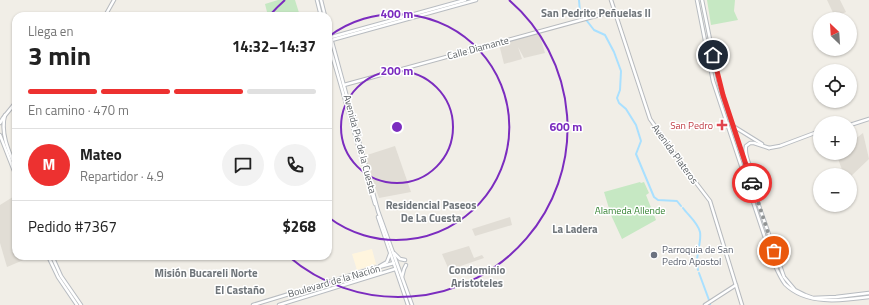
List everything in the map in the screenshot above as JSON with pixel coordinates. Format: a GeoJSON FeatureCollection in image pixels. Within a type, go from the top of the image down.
{"type":"FeatureCollection","features":[{"type":"Feature","properties":{"kind":"main road"},"geometry":{"type":"LineString","coordinates":[[107,12],[114,0]]}},
{"type":"Feature","properties":{"kind":"main road"},"geometry":{"type":"LineString","coordinates":[[317,0],[320,12]]}},
{"type":"Feature","properties":{"kind":"main road"},"geometry":{"type":"LineString","coordinates":[[321,0],[324,12]]}},
{"type":"Feature","properties":{"kind":"main road"},"geometry":{"type":"LineString","coordinates":[[332,37],[465,0]]}},
{"type":"Feature","properties":{"kind":"main road"},"geometry":{"type":"LineString","coordinates":[[332,37],[476,0]]}},
{"type":"Feature","properties":{"kind":"main road","name":"Avenida Plateros"},"geometry":{"type":"LineString","coordinates":[[611,0],[650,120],[710,200],[742,305]]}},
{"type":"Feature","properties":{"kind":"main road"},"geometry":{"type":"LineString","coordinates":[[697,0],[713,81],[774,264],[784,283],[792,291],[808,300],[827,302],[869,297]]}},
{"type":"Feature","properties":{"kind":"main road"},"geometry":{"type":"LineString","coordinates":[[703,0],[719,84],[784,277],[790,286],[813,298],[836,297],[869,292]]}},
{"type":"Feature","properties":{"kind":"main road","name":"Calle Diamante"},"geometry":{"type":"LineString","coordinates":[[343,85],[614,11]]}},
{"type":"Feature","properties":{"kind":"main road","name":"Avenida Pie de la Cuesta"},"geometry":{"type":"LineString","coordinates":[[332,45],[378,211],[395,263],[412,305]]}},
{"type":"Feature","properties":{"kind":"main road","name":"Avenida Pie de la Cuesta"},"geometry":{"type":"LineString","coordinates":[[332,53],[343,85]]}},
{"type":"Feature","properties":{"kind":"main road"},"geometry":{"type":"LineString","coordinates":[[0,123],[12,107]]}},
{"type":"Feature","properties":{"kind":"main road"},"geometry":{"type":"LineString","coordinates":[[5,115],[2,133],[12,158]]}},
{"type":"Feature","properties":{"kind":"main road"},"geometry":{"type":"LineString","coordinates":[[857,123],[869,119]]}},
{"type":"Feature","properties":{"kind":"main road"},"geometry":{"type":"LineString","coordinates":[[733,126],[769,148]]}},
{"type":"Feature","properties":{"kind":"main road"},"geometry":{"type":"LineString","coordinates":[[754,190],[755,183],[746,154],[746,146],[750,142],[769,148],[780,146],[813,134]]}},
{"type":"Feature","properties":{"kind":"main road"},"geometry":{"type":"LineString","coordinates":[[0,135],[12,166]]}},
{"type":"Feature","properties":{"kind":"main road"},"geometry":{"type":"LineString","coordinates":[[748,187],[754,190]]}},
{"type":"Feature","properties":{"kind":"main road"},"geometry":{"type":"LineString","coordinates":[[378,268],[387,262],[392,253],[405,260]]}},
{"type":"Feature","properties":{"kind":"main road"},"geometry":{"type":"LineString","coordinates":[[50,260],[58,277],[77,305]]}},
{"type":"Feature","properties":{"kind":"main road"},"geometry":{"type":"LineString","coordinates":[[54,260],[60,275],[81,305]]}},
{"type":"Feature","properties":{"kind":"main road","name":"Boulevard de la Nación"},"geometry":{"type":"LineString","coordinates":[[253,305],[395,263]]}},
{"type":"Feature","properties":{"kind":"main road"},"geometry":{"type":"LineString","coordinates":[[402,278],[406,265]]}},
{"type":"Feature","properties":{"kind":"main road"},"geometry":{"type":"LineString","coordinates":[[368,278],[385,270],[384,268],[378,268]]}},
{"type":"Feature","properties":{"kind":"main road","name":"Avenida Pie de la Cuesta"},"geometry":{"type":"LineString","coordinates":[[397,268],[408,305]]}},
{"type":"Feature","properties":{"kind":"main road","name":"Boulevard de la Nación"},"geometry":{"type":"LineString","coordinates":[[279,305],[397,268]]}},
{"type":"Feature","properties":{"kind":"main road"},"geometry":{"type":"LineString","coordinates":[[704,305],[708,304],[736,285]]}},
{"type":"Feature","properties":{"kind":"shaded area"},"geometry":{"type":"Polygon","coordinates":[[[827,0],[840,0],[846,12],[833,12],[827,0]]]}},
{"type":"Feature","properties":{"kind":"shaded area"},"geometry":{"type":"Polygon","coordinates":[[[539,33],[545,53],[524,58],[518,47],[522,59],[504,64],[499,44],[539,33]]]}},
{"type":"Feature","properties":{"kind":"shaded area"},"geometry":{"type":"Polygon","coordinates":[[[863,133],[869,159],[857,170],[857,168],[841,168],[838,160],[857,160],[857,138],[863,133]]]}},
{"type":"Feature","properties":{"kind":"shaded area"},"geometry":{"type":"Polygon","coordinates":[[[395,146],[411,192],[379,198],[364,156],[395,146]]]}},
{"type":"Feature","properties":{"kind":"shaded area"},"geometry":{"type":"Polygon","coordinates":[[[12,198],[12,260],[24,260],[7,267],[0,243],[0,205],[12,198]]]}},
{"type":"Feature","properties":{"kind":"shaded area"},"geometry":{"type":"Polygon","coordinates":[[[510,217],[512,225],[475,236],[472,229],[510,217]]]}},
{"type":"Feature","properties":{"kind":"shaded area"},"geometry":{"type":"Polygon","coordinates":[[[469,246],[474,258],[482,255],[484,258],[449,270],[442,254],[469,246]]]}},
{"type":"Feature","properties":{"kind":"shaded area"},"geometry":{"type":"Polygon","coordinates":[[[372,249],[376,264],[357,270],[352,254],[372,249]]]}},
{"type":"Feature","properties":{"kind":"green space"},"geometry":{"type":"Polygon","coordinates":[[[278,0],[295,0],[299,12],[267,12],[265,4],[278,0]]]}},
{"type":"Feature","properties":{"kind":"green space"},"geometry":{"type":"Polygon","coordinates":[[[707,0],[735,0],[734,11],[738,20],[711,25],[707,0]]]}},
{"type":"Feature","properties":{"kind":"green space","name":"Alameda Allende"},"geometry":{"type":"Polygon","coordinates":[[[644,182],[649,193],[646,195],[656,220],[622,239],[611,215],[604,192],[644,182]]]}},
{"type":"Feature","properties":{"kind":"waterway"},"geometry":{"type":"LineString","coordinates":[[579,0],[580,12],[594,30],[605,35],[614,52],[621,71],[620,90],[617,98],[619,103],[626,109],[636,125],[641,141],[636,154],[654,197],[658,200],[677,201],[681,206]]}},
{"type":"Feature","properties":{"kind":"waterway"},"geometry":{"type":"LineString","coordinates":[[683,208],[695,222],[700,232],[697,260],[698,270]]}},
{"type":"Feature","properties":{"kind":"waterway"},"geometry":{"type":"LineString","coordinates":[[699,273],[709,300]]}},
{"type":"Feature","properties":{"kind":"way so far"},"geometry":{"type":"LineString","coordinates":[[752,183],[774,251]]}},
{"type":"Feature","properties":{"kind":"place","name":"San Pedro"},"geometry":{"type":"Point","coordinates":[722,125]}},
{"type":"Feature","properties":{"kind":"place","name":"Parroquia de San Pedro Apostol"},"geometry":{"type":"Point","coordinates":[654,255]}},
{"type":"Feature","properties":{"kind":"district","name":"San Pedrito Peñuelas II"},"geometry":{"type":"Point","coordinates":[596,13]}},
{"type":"Feature","properties":{"kind":"district","name":"Residencial Paseos De La Cuesta"},"geometry":{"type":"Point","coordinates":[431,211]}},
{"type":"Feature","properties":{"kind":"district","name":"La Ladera"},"geometry":{"type":"Point","coordinates":[575,229]}},
{"type":"Feature","properties":{"kind":"district","name":"Misión Bucareli Norte"},"geometry":{"type":"Point","coordinates":[206,273]}},
{"type":"Feature","properties":{"kind":"district","name":"Condominio Aristoteles"},"geometry":{"type":"Point","coordinates":[477,276]}},
{"type":"Feature","properties":{"kind":"district","name":"El Castaño"},"geometry":{"type":"Point","coordinates":[240,290]}},
{"type":"Feature","properties":{"kind":"route"},"geometry":{"type":"LineString","coordinates":[[713,55],[719,84],[752,183]]}}]}
